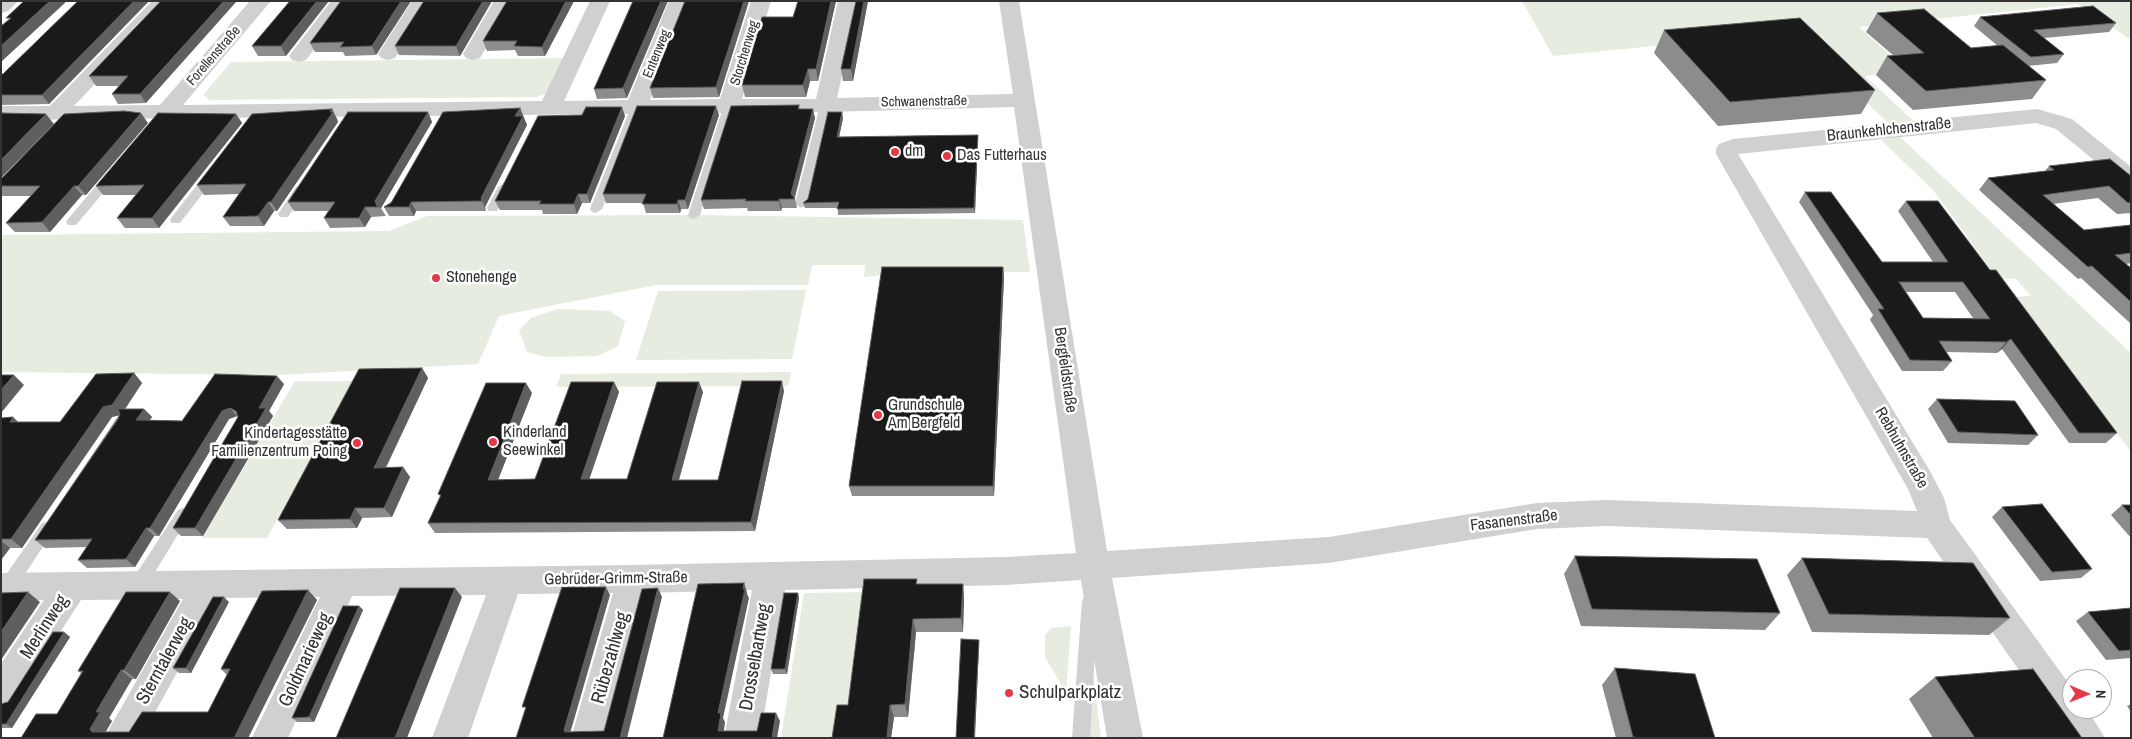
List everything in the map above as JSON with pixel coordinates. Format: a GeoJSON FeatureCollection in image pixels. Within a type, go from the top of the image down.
{"type":"FeatureCollection","features":[{"type":"Feature","properties":{"kind":"street"},"geometry":{"type":"LineString","coordinates":[[1,7],[8,1]]}},
{"type":"Feature","properties":{"kind":"street"},"geometry":{"type":"LineString","coordinates":[[64,116],[163,1]]}},
{"type":"Feature","properties":{"kind":"street","name":"Forellenstraße"},"geometry":{"type":"LineString","coordinates":[[163,116],[261,1]]}},
{"type":"Feature","properties":{"kind":"street"},"geometry":{"type":"LineString","coordinates":[[299,56],[341,1]]}},
{"type":"Feature","properties":{"kind":"street"},"geometry":{"type":"LineString","coordinates":[[388,54],[422,1]]}},
{"type":"Feature","properties":{"kind":"street"},"geometry":{"type":"LineString","coordinates":[[473,54],[504,1]]}},
{"type":"Feature","properties":{"kind":"street"},"geometry":{"type":"LineString","coordinates":[[544,110],[600,1]]}},
{"type":"Feature","properties":{"kind":"street","name":"Entenweg"},"geometry":{"type":"LineString","coordinates":[[636,106],[679,1]]}},
{"type":"Feature","properties":{"kind":"street","name":"Storchenweg"},"geometry":{"type":"LineString","coordinates":[[729,105],[762,1]]}},
{"type":"Feature","properties":{"kind":"street"},"geometry":{"type":"LineString","coordinates":[[825,105],[848,1]]}},
{"type":"Feature","properties":{"kind":"street","name":"Bergfeldstraße"},"geometry":{"type":"LineString","coordinates":[[1009,1],[1094,565],[1125,738]]}},
{"type":"Feature","properties":{"kind":"street","name":"Schwanenstraße"},"geometry":{"type":"LineString","coordinates":[[1,112],[64,116],[348,117],[636,106],[825,105],[1023,100]]}},
{"type":"Feature","properties":{"kind":"street","name":"Braunkehlchenstraße"},"geometry":{"type":"LineString","coordinates":[[1727,149],[1733,146],[2037,116],[2064,124],[2131,179]]}},
{"type":"Feature","properties":{"kind":"street","name":"Rebhuhnstraße"},"geometry":{"type":"LineString","coordinates":[[1727,149],[1732,162],[1919,480],[1929,498],[1936,525],[2087,738]]}},
{"type":"Feature","properties":{"kind":"street","name":"Fasanenstraße"},"geometry":{"type":"LineString","coordinates":[[1094,565],[1262,556],[1328,550],[1537,516],[1607,513],[1936,525]]}},
{"type":"Feature","properties":{"kind":"street","name":"Gebrüder-Grimm-Straße"},"geometry":{"type":"LineString","coordinates":[[4,587],[633,579],[1006,571],[1094,565]]}},
{"type":"Feature","properties":{"kind":"street","name":"Drosselbartweg"},"geometry":{"type":"LineString","coordinates":[[742,738],[771,576]]}},
{"type":"Feature","properties":{"kind":"street","name":"Rübezahlweg"},"geometry":{"type":"LineString","coordinates":[[589,738],[633,579]]}},
{"type":"Feature","properties":{"kind":"street"},"geometry":{"type":"LineString","coordinates":[[450,738],[507,580]]}},
{"type":"Feature","properties":{"kind":"street","name":"Goldmarieweg"},"geometry":{"type":"LineString","coordinates":[[270,738],[343,582]]}},
{"type":"Feature","properties":{"kind":"street","name":"Sterntalerweg"},"geometry":{"type":"LineString","coordinates":[[122,738],[208,584]]}},
{"type":"Feature","properties":{"kind":"street","name":"Merlinweg"},"geometry":{"type":"LineString","coordinates":[[1,694],[72,586]]}},
{"type":"Feature","properties":{"kind":"lane"},"geometry":{"type":"LineString","coordinates":[[694,215],[729,105]]}},
{"type":"Feature","properties":{"kind":"lane"},"geometry":{"type":"LineString","coordinates":[[801,204],[825,105]]}},
{"type":"Feature","properties":{"kind":"lane"},"geometry":{"type":"LineString","coordinates":[[596,209],[636,106]]}},
{"type":"Feature","properties":{"kind":"lane"},"geometry":{"type":"LineString","coordinates":[[72,222],[121,164]]}},
{"type":"Feature","properties":{"kind":"lane"},"geometry":{"type":"LineString","coordinates":[[176,220],[218,165]]}},
{"type":"Feature","properties":{"kind":"lane"},"geometry":{"type":"LineString","coordinates":[[493,208],[510,175]]}},
{"type":"Feature","properties":{"kind":"lane"},"geometry":{"type":"LineString","coordinates":[[284,214],[306,182]]}},
{"type":"Feature","properties":{"kind":"lane"},"geometry":{"type":"LineString","coordinates":[[138,585],[193,498]]}},
{"type":"Feature","properties":{"kind":"lane"},"geometry":{"type":"LineString","coordinates":[[4,587],[53,519]]}},
{"type":"Feature","properties":{"kind":"lane"},"geometry":{"type":"LineString","coordinates":[[1081,738],[1087,624],[1094,565]]}},
{"type":"Feature","properties":{"kind":"shaded area"},"geometry":{"type":"Polygon","coordinates":[[[1522,1],[2131,1],[2131,40],[2078,4],[1859,27],[1908,71],[1865,76],[1917,124],[1892,127],[1795,32],[1553,56],[1522,1]]]}},
{"type":"Feature","properties":{"kind":"shaded area"},"geometry":{"type":"Polygon","coordinates":[[[570,58],[552,91],[537,97],[210,100],[203,95],[231,62],[570,58]]]}},
{"type":"Feature","properties":{"kind":"shaded area"},"geometry":{"type":"Polygon","coordinates":[[[1900,137],[2131,353],[2131,452],[2013,297],[2031,296],[2016,279],[1997,278],[1934,191],[1881,140],[1900,137]]]}},
{"type":"Feature","properties":{"kind":"shaded area"},"geometry":{"type":"Polygon","coordinates":[[[694,215],[1023,220],[1030,272],[912,272],[864,277],[865,265],[812,265],[808,285],[656,285],[499,316],[478,364],[279,375],[1,372],[1,235],[389,231],[427,216],[694,215]]]}},
{"type":"Feature","properties":{"kind":"shaded area"},"geometry":{"type":"Polygon","coordinates":[[[806,290],[792,359],[636,360],[658,291],[806,290]]]}},
{"type":"Feature","properties":{"kind":"shaded area"},"geometry":{"type":"Polygon","coordinates":[[[558,309],[610,311],[625,321],[618,346],[597,356],[547,357],[527,352],[519,330],[531,318],[558,309]]]}},
{"type":"Feature","properties":{"kind":"shaded area"},"geometry":{"type":"Polygon","coordinates":[[[791,372],[788,386],[556,387],[561,374],[791,372]]]}},
{"type":"Feature","properties":{"kind":"shaded area"},"geometry":{"type":"Polygon","coordinates":[[[295,381],[353,381],[267,538],[202,538],[295,381]]]}},
{"type":"Feature","properties":{"kind":"shaded area"},"geometry":{"type":"Polygon","coordinates":[[[868,592],[852,717],[838,738],[781,738],[804,593],[868,592]]]}},
{"type":"Feature","properties":{"kind":"shaded area"},"geometry":{"type":"Polygon","coordinates":[[[1071,626],[1066,693],[1045,657],[1045,635],[1051,628],[1071,626]]]}},
{"type":"Feature","properties":{"kind":"shaded area"},"geometry":{"type":"Polygon","coordinates":[[[1089,640],[1101,738],[1085,738],[1089,640]]]}},
{"type":"Feature","properties":{"kind":"building"},"geometry":{"type":"Polygon","coordinates":[[[24,1],[50,1],[1,46],[1,26],[11,18],[6,18],[24,1]]]}},
{"type":"Feature","properties":{"kind":"building"},"geometry":{"type":"Polygon","coordinates":[[[78,1],[134,1],[42,95],[1,95],[1,74],[78,1]]]}},
{"type":"Feature","properties":{"kind":"building"},"geometry":{"type":"Polygon","coordinates":[[[161,1],[224,1],[140,94],[112,94],[128,76],[89,76],[161,1]]]}},
{"type":"Feature","properties":{"kind":"building"},"geometry":{"type":"Polygon","coordinates":[[[290,1],[317,1],[281,46],[252,46],[290,1]]]}},
{"type":"Feature","properties":{"kind":"building"},"geometry":{"type":"Polygon","coordinates":[[[341,1],[401,1],[372,46],[340,47],[344,42],[310,43],[341,1]]]}},
{"type":"Feature","properties":{"kind":"building"},"geometry":{"type":"Polygon","coordinates":[[[424,1],[483,1],[456,46],[395,46],[424,1]]]}},
{"type":"Feature","properties":{"kind":"building"},"geometry":{"type":"Polygon","coordinates":[[[507,1],[566,1],[542,47],[514,46],[517,41],[483,41],[507,1]]]}},
{"type":"Feature","properties":{"kind":"building"},"geometry":{"type":"Polygon","coordinates":[[[633,1],[661,1],[623,88],[594,89],[633,1]]]}},
{"type":"Feature","properties":{"kind":"building"},"geometry":{"type":"Polygon","coordinates":[[[685,1],[744,1],[716,87],[650,88],[685,1]]]}},
{"type":"Feature","properties":{"kind":"building"},"geometry":{"type":"Polygon","coordinates":[[[798,1],[831,1],[816,69],[808,69],[803,85],[742,85],[762,17],[793,17],[798,1]]]}},
{"type":"Feature","properties":{"kind":"building"},"geometry":{"type":"Polygon","coordinates":[[[856,1],[864,1],[851,69],[841,69],[856,1]]]}},
{"type":"Feature","properties":{"kind":"building"},"geometry":{"type":"Polygon","coordinates":[[[2093,6],[2116,23],[2034,30],[2064,54],[2031,57],[1980,17],[2093,6]]]}},
{"type":"Feature","properties":{"kind":"building"},"geometry":{"type":"Polygon","coordinates":[[[1924,9],[1971,48],[2003,45],[2046,80],[1926,91],[1887,56],[1924,53],[1877,13],[1924,9]]]}},
{"type":"Feature","properties":{"kind":"building"},"geometry":{"type":"Polygon","coordinates":[[[1800,18],[1875,90],[1730,102],[1664,30],[1800,18]]]}},
{"type":"Feature","properties":{"kind":"building"},"geometry":{"type":"Polygon","coordinates":[[[799,105],[798,109],[813,109],[791,194],[795,199],[779,199],[779,201],[745,201],[746,199],[701,200],[731,106],[799,105]]]}},
{"type":"Feature","properties":{"kind":"building"},"geometry":{"type":"Polygon","coordinates":[[[637,106],[716,106],[685,200],[678,200],[677,204],[642,204],[646,194],[603,194],[637,106]]]}},
{"type":"Feature","properties":{"kind":"building"},"geometry":{"type":"Polygon","coordinates":[[[586,107],[622,107],[587,194],[578,194],[574,204],[539,204],[541,201],[495,201],[538,116],[582,115],[586,107]]]}},
{"type":"Feature","properties":{"kind":"building"},"geometry":{"type":"Polygon","coordinates":[[[520,108],[515,116],[523,116],[481,198],[482,201],[411,202],[409,207],[384,207],[391,203],[443,112],[520,108]]]}},
{"type":"Feature","properties":{"kind":"building"},"geometry":{"type":"Polygon","coordinates":[[[332,109],[330,112],[333,112],[271,202],[268,202],[258,216],[223,217],[246,184],[197,185],[252,114],[332,109]]]}},
{"type":"Feature","properties":{"kind":"building"},"geometry":{"type":"Polygon","coordinates":[[[124,111],[141,113],[78,186],[74,186],[42,222],[6,223],[40,186],[1,186],[1,179],[64,114],[124,111]]]}},
{"type":"Feature","properties":{"kind":"building"},"geometry":{"type":"Polygon","coordinates":[[[348,112],[428,112],[375,201],[377,206],[381,207],[365,207],[359,218],[324,218],[335,202],[288,202],[348,112]]]}},
{"type":"Feature","properties":{"kind":"building"},"geometry":{"type":"Polygon","coordinates":[[[828,112],[842,112],[837,137],[978,135],[974,208],[837,209],[839,202],[803,203],[808,199],[828,112]]]}},
{"type":"Feature","properties":{"kind":"building"},"geometry":{"type":"Polygon","coordinates":[[[1,113],[46,114],[1,160],[1,113]]]}},
{"type":"Feature","properties":{"kind":"building"},"geometry":{"type":"Polygon","coordinates":[[[158,113],[236,114],[152,218],[117,218],[144,185],[96,186],[158,113]]]}},
{"type":"Feature","properties":{"kind":"building"},"geometry":{"type":"Polygon","coordinates":[[[2110,159],[2131,176],[2131,202],[2128,203],[2109,186],[2043,195],[2084,230],[2131,225],[2131,253],[2115,255],[2131,268],[2131,302],[2092,266],[2088,267],[1988,178],[2054,170],[2049,166],[2110,159]]]}},
{"type":"Feature","properties":{"kind":"building"},"geometry":{"type":"Polygon","coordinates":[[[1805,192],[1831,192],[1882,262],[1948,262],[1906,201],[1938,201],[1990,270],[1996,270],[2117,433],[2079,433],[2011,339],[2006,342],[1939,341],[1952,361],[1910,360],[1878,309],[1884,309],[1805,192]],[[1899,282],[1923,318],[1990,319],[1963,282],[1899,282]]]}},
{"type":"Feature","properties":{"kind":"building"},"geometry":{"type":"Polygon","coordinates":[[[882,267],[1003,267],[993,486],[849,486],[882,267]]]}},
{"type":"Feature","properties":{"kind":"building"},"geometry":{"type":"Polygon","coordinates":[[[422,368],[374,468],[403,467],[384,508],[355,508],[350,519],[278,520],[359,369],[422,368]]]}},
{"type":"Feature","properties":{"kind":"building"},"geometry":{"type":"Polygon","coordinates":[[[134,373],[112,405],[103,407],[11,539],[1,539],[1,418],[13,417],[10,422],[60,422],[96,374],[134,373]]]}},
{"type":"Feature","properties":{"kind":"building"},"geometry":{"type":"Polygon","coordinates":[[[215,374],[277,376],[259,408],[266,408],[195,528],[173,528],[238,417],[236,411],[230,408],[222,411],[150,528],[146,528],[126,559],[78,560],[92,539],[35,540],[118,419],[120,414],[118,409],[144,409],[136,420],[182,421],[215,374]]]}},
{"type":"Feature","properties":{"kind":"building"},"geometry":{"type":"Polygon","coordinates":[[[1,375],[14,375],[1,390],[1,375]]]}},
{"type":"Feature","properties":{"kind":"building"},"geometry":{"type":"Polygon","coordinates":[[[742,381],[782,381],[751,522],[428,523],[441,495],[438,494],[486,383],[526,383],[488,480],[535,479],[571,382],[614,382],[581,479],[627,479],[657,382],[699,382],[672,480],[718,480],[742,381]]]}},
{"type":"Feature","properties":{"kind":"building"},"geometry":{"type":"Polygon","coordinates":[[[1937,399],[2015,401],[2038,435],[1958,432],[1937,399]]]}},
{"type":"Feature","properties":{"kind":"building"},"geometry":{"type":"Polygon","coordinates":[[[2042,504],[2092,569],[2052,572],[2002,507],[2042,504]]]}},
{"type":"Feature","properties":{"kind":"building"},"geometry":{"type":"Polygon","coordinates":[[[2122,505],[2131,505],[2131,515],[2122,505]]]}},
{"type":"Feature","properties":{"kind":"building"},"geometry":{"type":"Polygon","coordinates":[[[1575,556],[1757,559],[1780,613],[1592,609],[1575,556]]]}},
{"type":"Feature","properties":{"kind":"building"},"geometry":{"type":"Polygon","coordinates":[[[1802,558],[1973,563],[2010,618],[1829,614],[1802,558]]]}},
{"type":"Feature","properties":{"kind":"building"},"geometry":{"type":"Polygon","coordinates":[[[864,579],[917,579],[916,584],[963,584],[961,618],[913,619],[905,704],[890,705],[887,738],[832,738],[837,705],[848,705],[864,579]]]}},
{"type":"Feature","properties":{"kind":"building"},"geometry":{"type":"Polygon","coordinates":[[[744,583],[743,589],[745,589],[718,713],[721,713],[718,731],[757,731],[761,713],[776,713],[772,738],[663,738],[698,584],[744,583]]]}},
{"type":"Feature","properties":{"kind":"building"},"geometry":{"type":"Polygon","coordinates":[[[562,587],[606,587],[564,730],[565,732],[604,731],[642,589],[658,588],[620,738],[516,738],[526,707],[522,707],[562,587]]]}},
{"type":"Feature","properties":{"kind":"building"},"geometry":{"type":"Polygon","coordinates":[[[400,588],[455,588],[395,738],[336,738],[400,588]]]}},
{"type":"Feature","properties":{"kind":"building"},"geometry":{"type":"Polygon","coordinates":[[[308,590],[234,738],[21,738],[36,714],[57,714],[83,671],[78,671],[126,592],[170,592],[124,670],[121,670],[96,712],[100,712],[90,729],[92,732],[129,732],[142,712],[208,712],[230,669],[221,669],[262,591],[308,590]]]}},
{"type":"Feature","properties":{"kind":"building"},"geometry":{"type":"Polygon","coordinates":[[[28,592],[1,632],[1,593],[28,592]]]}},
{"type":"Feature","properties":{"kind":"building"},"geometry":{"type":"Polygon","coordinates":[[[784,593],[798,593],[785,669],[771,669],[784,593]]]}},
{"type":"Feature","properties":{"kind":"building"},"geometry":{"type":"Polygon","coordinates":[[[213,597],[224,597],[186,668],[173,668],[213,597]]]}},
{"type":"Feature","properties":{"kind":"building"},"geometry":{"type":"Polygon","coordinates":[[[343,606],[359,606],[309,717],[292,718],[343,606]]]}},
{"type":"Feature","properties":{"kind":"building"},"geometry":{"type":"Polygon","coordinates":[[[2131,608],[2131,650],[2119,651],[2088,612],[2131,608]]]}},
{"type":"Feature","properties":{"kind":"building"},"geometry":{"type":"Polygon","coordinates":[[[53,632],[64,632],[6,724],[1,724],[1,704],[8,702],[53,632]]]}},
{"type":"Feature","properties":{"kind":"building"},"geometry":{"type":"Polygon","coordinates":[[[961,639],[979,640],[974,738],[956,738],[961,639]]]}},
{"type":"Feature","properties":{"kind":"building"},"geometry":{"type":"Polygon","coordinates":[[[1615,668],[1695,674],[1715,738],[1633,737],[1615,668]]]}},
{"type":"Feature","properties":{"kind":"building"},"geometry":{"type":"Polygon","coordinates":[[[2033,669],[2062,710],[2062,719],[2069,719],[2082,738],[1975,738],[1935,677],[2033,669]]]}},
{"type":"Feature","properties":{"kind":"place","name":"dm"},"geometry":{"type":"Point","coordinates":[895,152]}},
{"type":"Feature","properties":{"kind":"place","name":"Das Futterhaus"},"geometry":{"type":"Point","coordinates":[947,156]}},
{"type":"Feature","properties":{"kind":"place","name":"Stonehenge"},"geometry":{"type":"Point","coordinates":[436,278]}},
{"type":"Feature","properties":{"kind":"place","name":"Grundschule Am Bergfeld"},"geometry":{"type":"Point","coordinates":[878,415]}},
{"type":"Feature","properties":{"kind":"place","name":"Kinderland Seewinkel"},"geometry":{"type":"Point","coordinates":[493,442]}},
{"type":"Feature","properties":{"kind":"place","name":"Kindertagesstätte Familienzentrum Poing"},"geometry":{"type":"Point","coordinates":[357,443]}},
{"type":"Feature","properties":{"kind":"place","name":"Schulparkplatz"},"geometry":{"type":"Point","coordinates":[1009,693]}}]}
